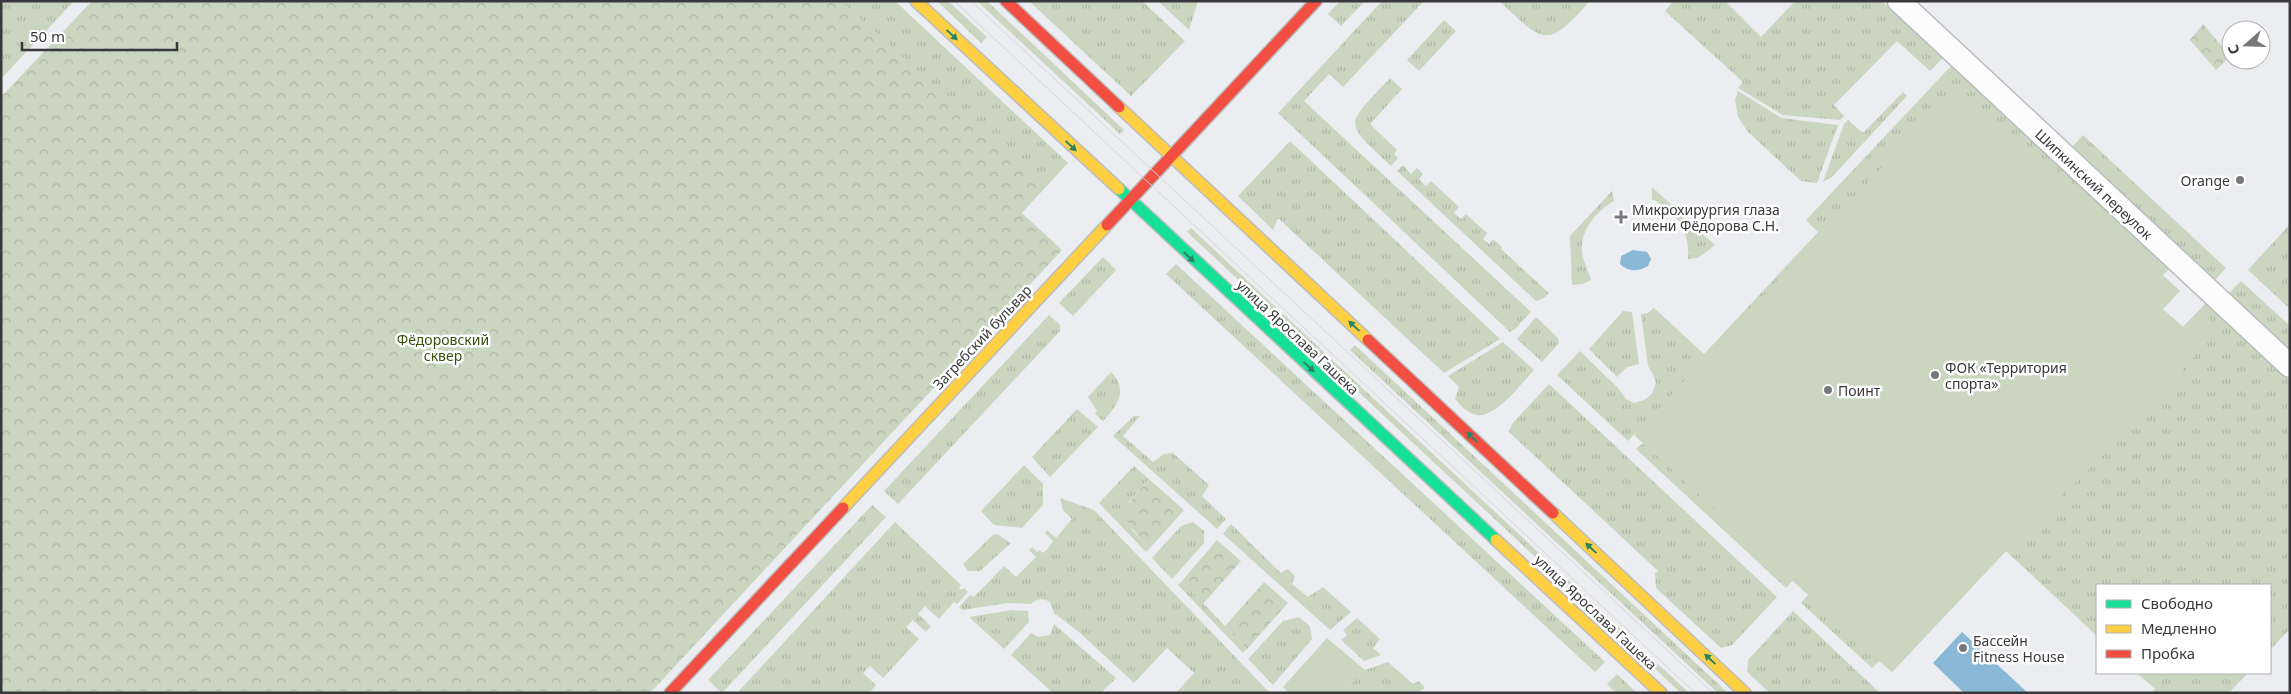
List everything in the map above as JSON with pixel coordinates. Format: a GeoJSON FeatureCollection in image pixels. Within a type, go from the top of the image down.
{"type":"FeatureCollection","features":[{"type":"Feature","properties":{"kind":"street","name":"улица Ярослава Гашека"},"geometry":{"type":"LineString","coordinates":[[916,1],[1661,693]]}},
{"type":"Feature","properties":{"kind":"street"},"geometry":{"type":"LineString","coordinates":[[1006,1],[1745,693]]}},
{"type":"Feature","properties":{"kind":"street","name":"Загребский бульвар"},"geometry":{"type":"LineString","coordinates":[[670,693],[1316,1]]}},
{"type":"Feature","properties":{"kind":"street","name":"Шипкинский переулок"},"geometry":{"type":"LineString","coordinates":[[1899,1],[2290,366]]}},
{"type":"Feature","properties":{"kind":"green space"},"geometry":{"type":"Polygon","coordinates":[[[1,1],[74,1],[1,79],[1,1]]]}},
{"type":"Feature","properties":{"kind":"green space","name":"Фёдоровский сквер"},"geometry":{"type":"Polygon","coordinates":[[[92,1],[841,1],[1046,186],[1022,213],[1062,250],[650,693],[1,693],[1,97],[92,1]]]}},
{"type":"Feature","properties":{"kind":"green space"},"geometry":{"type":"Polygon","coordinates":[[[806,1],[895,1],[1068,163],[1029,205],[806,1]]]}},
{"type":"Feature","properties":{"kind":"green space"},"geometry":{"type":"Polygon","coordinates":[[[937,1],[948,1],[987,37],[981,43],[937,1]]]}},
{"type":"Feature","properties":{"kind":"green space"},"geometry":{"type":"Polygon","coordinates":[[[977,1],[987,1],[1124,130],[1120,134],[977,1]]]}},
{"type":"Feature","properties":{"kind":"green space"},"geometry":{"type":"Polygon","coordinates":[[[1029,1],[1142,1],[1185,41],[1131,96],[1029,1]]]}},
{"type":"Feature","properties":{"kind":"green space"},"geometry":{"type":"Polygon","coordinates":[[[1158,1],[1198,1],[1189,30],[1158,1]]]}},
{"type":"Feature","properties":{"kind":"green space"},"geometry":{"type":"Polygon","coordinates":[[[1340,1],[1365,1],[1341,26],[1328,14],[1340,1]]]}},
{"type":"Feature","properties":{"kind":"green space"},"geometry":{"type":"Polygon","coordinates":[[[1382,1],[1424,1],[1343,87],[1329,74],[1304,101],[1531,312],[1510,332],[1278,113],[1382,1]]]}},
{"type":"Feature","properties":{"kind":"green space"},"geometry":{"type":"Polygon","coordinates":[[[1499,1],[1590,1],[1564,28],[1554,34],[1545,35],[1536,32],[1526,25],[1499,1]]]}},
{"type":"Feature","properties":{"kind":"green space"},"geometry":{"type":"Polygon","coordinates":[[[1673,1],[1725,1],[1761,37],[1795,1],[1882,1],[1943,58],[1930,71],[1897,41],[1834,105],[1844,116],[1840,120],[1783,115],[1738,88],[1743,82],[1665,11],[1673,1]]]}},
{"type":"Feature","properties":{"kind":"green space"},"geometry":{"type":"Polygon","coordinates":[[[1444,20],[1456,31],[1419,71],[1407,60],[1444,20]]]}},
{"type":"Feature","properties":{"kind":"green space"},"geometry":{"type":"Polygon","coordinates":[[[2203,24],[2221,45],[2221,65],[2216,70],[2190,40],[2203,24]]]}},
{"type":"Feature","properties":{"kind":"green space"},"geometry":{"type":"Polygon","coordinates":[[[1951,66],[2169,269],[2162,276],[1636,432],[1628,441],[1557,375],[1580,351],[1618,388],[1626,399],[1634,403],[1644,400],[1652,394],[1656,383],[1648,366],[1641,314],[1648,313],[1654,308],[1704,354],[1818,232],[1806,220],[1951,66]]]}},
{"type":"Feature","properties":{"kind":"green space"},"geometry":{"type":"Polygon","coordinates":[[[1390,78],[1402,89],[1370,124],[1397,150],[1394,154],[1398,158],[1391,166],[1364,139],[1357,130],[1355,122],[1365,105],[1390,78]]]}},
{"type":"Feature","properties":{"kind":"green space","name":"ФОК «Территория спорта»"},"geometry":{"type":"Polygon","coordinates":[[[1957,86],[2180,291],[2163,309],[2183,327],[2200,310],[2220,330],[2186,365],[2174,385],[2006,551],[1892,672],[1634,435],[1957,86]]]}},
{"type":"Feature","properties":{"kind":"green space"},"geometry":{"type":"Polygon","coordinates":[[[1738,91],[1781,118],[1838,125],[1817,183],[1801,181],[1748,132],[1738,117],[1735,100],[1738,91]]]}},
{"type":"Feature","properties":{"kind":"green space"},"geometry":{"type":"Polygon","coordinates":[[[1903,92],[1907,96],[1832,177],[1823,182],[1844,124],[1848,120],[1863,133],[1903,92]]]}},
{"type":"Feature","properties":{"kind":"green space"},"geometry":{"type":"Polygon","coordinates":[[[2083,135],[2226,268],[2214,281],[2071,148],[2083,135]]]}},
{"type":"Feature","properties":{"kind":"green space"},"geometry":{"type":"Polygon","coordinates":[[[1290,141],[1500,339],[1444,373],[1278,218],[1273,230],[1238,196],[1290,141]]]}},
{"type":"Feature","properties":{"kind":"green space"},"geometry":{"type":"Polygon","coordinates":[[[1403,165],[1411,174],[1417,168],[1423,174],[1419,179],[1426,186],[1431,181],[1459,207],[1454,213],[1461,219],[1466,214],[1487,233],[1483,239],[1489,244],[1493,239],[1502,247],[1501,249],[1549,293],[1544,298],[1536,301],[1397,171],[1403,165]]]}},
{"type":"Feature","properties":{"kind":"green space"},"geometry":{"type":"Polygon","coordinates":[[[1652,187],[1715,245],[1698,258],[1688,259],[1687,240],[1680,223],[1661,204],[1652,199],[1652,187]]]}},
{"type":"Feature","properties":{"kind":"green space"},"geometry":{"type":"Polygon","coordinates":[[[1612,191],[1614,201],[1594,217],[1585,232],[1583,240],[1583,257],[1591,280],[1583,284],[1572,285],[1570,236],[1612,191]]]}},
{"type":"Feature","properties":{"kind":"green space"},"geometry":{"type":"Polygon","coordinates":[[[2290,224],[2290,309],[2248,270],[2290,224]]]}},
{"type":"Feature","properties":{"kind":"green space"},"geometry":{"type":"Polygon","coordinates":[[[1191,228],[1689,693],[1681,693],[1187,232],[1191,228]]]}},
{"type":"Feature","properties":{"kind":"green space"},"geometry":{"type":"Polygon","coordinates":[[[1103,257],[1116,270],[1073,316],[1059,303],[1103,257]]]}},
{"type":"Feature","properties":{"kind":"green space"},"geometry":{"type":"Polygon","coordinates":[[[1176,264],[1605,662],[1595,672],[1166,274],[1176,264]]]}},
{"type":"Feature","properties":{"kind":"green space"},"geometry":{"type":"Polygon","coordinates":[[[2241,281],[2290,326],[2290,352],[2228,294],[2241,281]]]}},
{"type":"Feature","properties":{"kind":"green space"},"geometry":{"type":"Polygon","coordinates":[[[2206,303],[2290,381],[2290,629],[2271,649],[2271,584],[2096,584],[2096,635],[2006,551],[1892,672],[1879,661],[1872,668],[1801,603],[1809,594],[2172,317],[2183,327],[2206,303]]]}},
{"type":"Feature","properties":{"kind":"green space"},"geometry":{"type":"Polygon","coordinates":[[[1623,311],[1632,312],[1639,364],[1627,367],[1617,377],[1589,349],[1623,311]]]}},
{"type":"Feature","properties":{"kind":"green space"},"geometry":{"type":"Polygon","coordinates":[[[1049,315],[1060,325],[1060,331],[898,504],[884,491],[1049,315]]]}},
{"type":"Feature","properties":{"kind":"green space"},"geometry":{"type":"Polygon","coordinates":[[[1536,317],[1558,338],[1559,343],[1542,362],[1517,339],[1536,317]]]}},
{"type":"Feature","properties":{"kind":"green space"},"geometry":{"type":"Polygon","coordinates":[[[1503,342],[1534,370],[1500,406],[1484,415],[1470,413],[1455,399],[1459,387],[1448,376],[1503,342]]]}},
{"type":"Feature","properties":{"kind":"green space"},"geometry":{"type":"Polygon","coordinates":[[[1355,345],[1728,693],[1718,693],[1350,350],[1355,345]]]}},
{"type":"Feature","properties":{"kind":"green space"},"geometry":{"type":"Polygon","coordinates":[[[1111,372],[1119,385],[1119,398],[1113,410],[1103,421],[1095,414],[1097,411],[1088,397],[1111,372]]]}},
{"type":"Feature","properties":{"kind":"green space"},"geometry":{"type":"Polygon","coordinates":[[[1549,384],[1777,597],[1732,645],[1721,648],[1656,588],[1655,573],[1658,571],[1509,432],[1512,424],[1549,384]]]}},
{"type":"Feature","properties":{"kind":"green space"},"geometry":{"type":"Polygon","coordinates":[[[1077,409],[1098,427],[1050,477],[1032,457],[1077,409]]]}},
{"type":"Feature","properties":{"kind":"green space"},"geometry":{"type":"Polygon","coordinates":[[[1134,416],[1140,416],[1123,436],[1153,462],[1164,454],[1173,453],[1209,485],[1202,496],[1226,519],[1217,529],[1113,436],[1134,416]]]}},
{"type":"Feature","properties":{"kind":"green space"},"geometry":{"type":"Polygon","coordinates":[[[1643,443],[1795,578],[1786,588],[1636,449],[1643,443]]]}},
{"type":"Feature","properties":{"kind":"green space"},"geometry":{"type":"Polygon","coordinates":[[[1024,465],[1043,484],[1043,505],[1022,528],[994,525],[981,511],[1024,465]]]}},
{"type":"Feature","properties":{"kind":"green space"},"geometry":{"type":"Polygon","coordinates":[[[1134,466],[1149,479],[1129,502],[1132,530],[1150,548],[1146,552],[1099,503],[1134,466]]]}},
{"type":"Feature","properties":{"kind":"green space"},"geometry":{"type":"Polygon","coordinates":[[[1149,479],[1184,510],[1150,548],[1132,528],[1126,514],[1132,499],[1149,479]]]}},
{"type":"Feature","properties":{"kind":"green space"},"geometry":{"type":"Polygon","coordinates":[[[1060,498],[1094,510],[1270,693],[1176,693],[1194,673],[1167,648],[1134,683],[1080,633],[1054,613],[1050,602],[1045,600],[1040,599],[1031,604],[1008,603],[962,610],[959,607],[970,595],[974,597],[1004,566],[1016,577],[1036,557],[1029,550],[1032,547],[1037,552],[1040,550],[1042,553],[1048,549],[1053,541],[1045,533],[1047,530],[1056,538],[1072,519],[1063,510],[1060,498]]]}},
{"type":"Feature","properties":{"kind":"green space"},"geometry":{"type":"Polygon","coordinates":[[[872,505],[886,517],[722,693],[708,680],[872,505]]]}},
{"type":"Feature","properties":{"kind":"green space"},"geometry":{"type":"Polygon","coordinates":[[[895,522],[961,585],[959,588],[961,590],[964,588],[968,592],[957,604],[954,602],[939,619],[925,606],[918,614],[931,626],[926,632],[913,620],[906,627],[919,639],[883,678],[870,666],[863,673],[876,685],[869,693],[737,693],[895,522]]]}},
{"type":"Feature","properties":{"kind":"green space"},"geometry":{"type":"Polygon","coordinates":[[[1193,522],[1204,531],[1204,543],[1172,579],[1152,558],[1181,526],[1193,522]]]}},
{"type":"Feature","properties":{"kind":"green space"},"geometry":{"type":"Polygon","coordinates":[[[1231,524],[1281,573],[1288,569],[1295,576],[1292,584],[1308,597],[1323,587],[1351,612],[1330,630],[1223,534],[1231,524]]]}},
{"type":"Feature","properties":{"kind":"green space"},"geometry":{"type":"Polygon","coordinates":[[[994,534],[1011,543],[980,571],[968,571],[963,564],[994,534]]]}},
{"type":"Feature","properties":{"kind":"green space"},"geometry":{"type":"Polygon","coordinates":[[[1217,540],[1241,561],[1203,604],[1182,581],[1217,540]]]}},
{"type":"Feature","properties":{"kind":"green space"},"geometry":{"type":"Polygon","coordinates":[[[1182,581],[1247,649],[1243,653],[1178,585],[1182,581]]]}},
{"type":"Feature","properties":{"kind":"green space"},"geometry":{"type":"Polygon","coordinates":[[[1264,582],[1288,603],[1247,649],[1225,626],[1264,582]]]}},
{"type":"Feature","properties":{"kind":"green space"},"geometry":{"type":"Polygon","coordinates":[[[1012,610],[1028,611],[1029,622],[1004,649],[969,617],[1012,610]]]}},
{"type":"Feature","properties":{"kind":"green space"},"geometry":{"type":"Polygon","coordinates":[[[1793,611],[1880,693],[1770,693],[1747,672],[1748,660],[1793,611]]]}},
{"type":"Feature","properties":{"kind":"green space"},"geometry":{"type":"Polygon","coordinates":[[[1299,617],[1310,626],[1312,639],[1273,685],[1248,659],[1283,621],[1299,617]]]}},
{"type":"Feature","properties":{"kind":"green space"},"geometry":{"type":"Polygon","coordinates":[[[1357,618],[1380,639],[1373,648],[1381,655],[1364,661],[1341,640],[1347,635],[1343,630],[1357,618]]]}},
{"type":"Feature","properties":{"kind":"green space"},"geometry":{"type":"Polygon","coordinates":[[[1054,624],[1116,678],[1101,693],[1053,693],[1011,655],[1031,633],[1038,637],[1050,635],[1054,624]]]}},
{"type":"Feature","properties":{"kind":"green space"},"geometry":{"type":"Polygon","coordinates":[[[1327,638],[1365,670],[1341,693],[1288,693],[1283,687],[1327,638]]]}},
{"type":"Feature","properties":{"kind":"green space"},"geometry":{"type":"Polygon","coordinates":[[[1388,662],[1413,684],[1419,681],[1425,688],[1417,693],[1341,693],[1365,670],[1388,662]]]}},
{"type":"Feature","properties":{"kind":"green space"},"geometry":{"type":"Polygon","coordinates":[[[1617,674],[1637,693],[1616,693],[1607,684],[1617,674]]]}},
{"type":"Feature","properties":{"kind":"green space"},"geometry":{"type":"Polygon","coordinates":[[[2138,674],[2247,674],[2229,693],[2152,693],[2155,689],[2138,674]]]}},
{"type":"Feature","properties":{"kind":"water"},"geometry":{"type":"Polygon","coordinates":[[[1633,250],[1647,252],[1651,259],[1648,266],[1633,270],[1626,269],[1620,264],[1621,256],[1633,250]]]}},
{"type":"Feature","properties":{"kind":"water","name":"Бассейн Fitness House"},"geometry":{"type":"Polygon","coordinates":[[[1962,632],[2028,693],[1964,693],[1933,663],[1962,632]]]}},
{"type":"Feature","properties":{"kind":"tram line"},"geometry":{"type":"LineString","coordinates":[[954,1],[1695,693]]}},
{"type":"Feature","properties":{"kind":"tram line"},"geometry":{"type":"LineString","coordinates":[[971,1],[1713,693]]}},
{"type":"Feature","properties":{"kind":"traffic: fast"},"geometry":{"type":"LineString","coordinates":[[1119,189],[1496,540]]}},
{"type":"Feature","properties":{"kind":"traffic: slow"},"geometry":{"type":"LineString","coordinates":[[916,1],[1119,189]]}},
{"type":"Feature","properties":{"kind":"traffic: slow"},"geometry":{"type":"LineString","coordinates":[[1119,107],[1368,340]]}},
{"type":"Feature","properties":{"kind":"traffic: slow"},"geometry":{"type":"LineString","coordinates":[[843,508],[1107,225]]}},
{"type":"Feature","properties":{"kind":"traffic: slow"},"geometry":{"type":"LineString","coordinates":[[1553,513],[1745,693]]}},
{"type":"Feature","properties":{"kind":"traffic: slow"},"geometry":{"type":"LineString","coordinates":[[1496,540],[1661,693]]}},
{"type":"Feature","properties":{"kind":"traffic: jam"},"geometry":{"type":"LineString","coordinates":[[1006,1],[1119,107]]}},
{"type":"Feature","properties":{"kind":"traffic: jam"},"geometry":{"type":"LineString","coordinates":[[1107,225],[1316,1]]}},
{"type":"Feature","properties":{"kind":"traffic: jam"},"geometry":{"type":"LineString","coordinates":[[1368,340],[1553,513]]}},
{"type":"Feature","properties":{"kind":"traffic: jam"},"geometry":{"type":"LineString","coordinates":[[670,693],[843,508]]}},
{"type":"Feature","properties":{"kind":"place","name":"Orange"},"geometry":{"type":"Point","coordinates":[2240,180]}},
{"type":"Feature","properties":{"kind":"place","name":"Микрохирургия глаза имени Фёдорова С.Н."},"geometry":{"type":"Point","coordinates":[1621,217]}},
{"type":"Feature","properties":{"kind":"place","name":"ФОК «Территория спорта»"},"geometry":{"type":"Point","coordinates":[1935,375]}},
{"type":"Feature","properties":{"kind":"place","name":"Поинт"},"geometry":{"type":"Point","coordinates":[1828,390]}},
{"type":"Feature","properties":{"kind":"place","name":"Бассейн Fitness House"},"geometry":{"type":"Point","coordinates":[1963,648]}}]}
